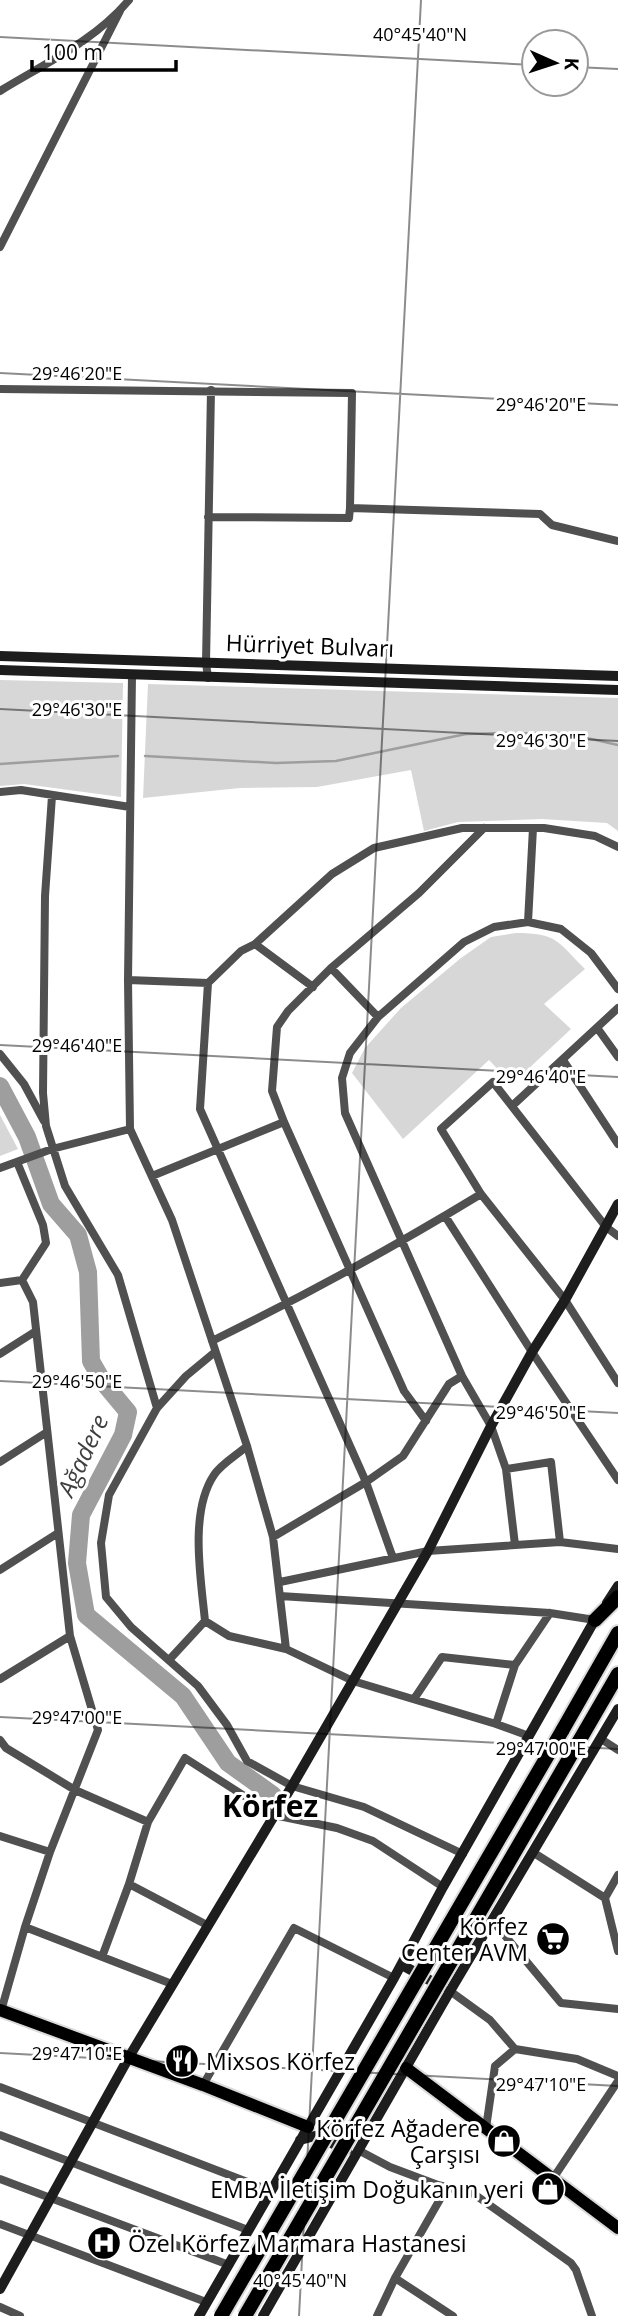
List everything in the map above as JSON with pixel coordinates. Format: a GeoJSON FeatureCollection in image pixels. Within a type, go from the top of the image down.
{"type":"FeatureCollection","features":[{"type":"Feature","properties":{"kind":"highway"},"geometry":{"type":"LineString","coordinates":[[595,1619],[618,1597]]}},
{"type":"Feature","properties":{"kind":"highway"},"geometry":{"type":"LineString","coordinates":[[221,2316],[618,1633]]}},
{"type":"Feature","properties":{"kind":"highway"},"geometry":{"type":"LineString","coordinates":[[245,2316],[348,2143],[618,1674]]}},
{"type":"Feature","properties":{"kind":"main road","name":"Hürriyet Bulvarı"},"geometry":{"type":"LineString","coordinates":[[0,656],[618,676]]}},
{"type":"Feature","properties":{"kind":"main road","name":"Hürriyet Bulvarı"},"geometry":{"type":"LineString","coordinates":[[0,670],[618,690]]}},
{"type":"Feature","properties":{"kind":"main road"},"geometry":{"type":"LineString","coordinates":[[0,2289],[129,2057],[292,1786],[428,1552],[491,1426],[618,1204]]}},
{"type":"Feature","properties":{"kind":"main road"},"geometry":{"type":"LineString","coordinates":[[199,2316],[402,1965],[443,1887],[595,1619],[618,1586]]}},
{"type":"Feature","properties":{"kind":"main road"},"geometry":{"type":"LineString","coordinates":[[263,2316],[450,1991],[618,1709]]}},
{"type":"Feature","properties":{"kind":"main road"},"geometry":{"type":"LineString","coordinates":[[402,1965],[450,1991]]}},
{"type":"Feature","properties":{"kind":"main road"},"geometry":{"type":"LineString","coordinates":[[1,2010],[203,2085],[358,2150]]}},
{"type":"Feature","properties":{"kind":"main road"},"geometry":{"type":"LineString","coordinates":[[406,2068],[618,2228]]}},
{"type":"Feature","properties":{"kind":"main road"},"geometry":{"type":"LineString","coordinates":[[300,2140],[315,2136],[347,2150],[350,2163]]}},
{"type":"Feature","properties":{"kind":"street"},"geometry":{"type":"LineString","coordinates":[[0,247],[120,11],[129,0]]}},
{"type":"Feature","properties":{"kind":"street"},"geometry":{"type":"LineString","coordinates":[[0,91],[79,43],[120,11]]}},
{"type":"Feature","properties":{"kind":"street"},"geometry":{"type":"LineString","coordinates":[[0,389],[352,393],[349,518],[208,517]]}},
{"type":"Feature","properties":{"kind":"street"},"geometry":{"type":"LineString","coordinates":[[208,678],[206,663],[211,390]]}},
{"type":"Feature","properties":{"kind":"street"},"geometry":{"type":"LineString","coordinates":[[350,508],[540,514],[552,526],[618,541]]}},
{"type":"Feature","properties":{"kind":"street"},"geometry":{"type":"LineString","coordinates":[[132,675],[128,980],[130,1129],[172,1220],[247,1447],[273,1538],[286,1648]]}},
{"type":"Feature","properties":{"kind":"street"},"geometry":{"type":"LineString","coordinates":[[0,792],[21,790],[130,807]]}},
{"type":"Feature","properties":{"kind":"street"},"geometry":{"type":"LineString","coordinates":[[52,796],[45,896],[43,1093],[46,1126],[65,1186],[118,1275],[157,1408]]}},
{"type":"Feature","properties":{"kind":"street"},"geometry":{"type":"LineString","coordinates":[[393,1558],[366,1482],[200,1109],[208,983],[241,951],[255,944],[332,874],[374,848],[462,828],[533,828],[595,836],[618,847]]}},
{"type":"Feature","properties":{"kind":"street"},"geometry":{"type":"LineString","coordinates":[[426,1421],[404,1391],[348,1271],[272,1091],[277,1027],[331,968],[419,893],[484,828]]}},
{"type":"Feature","properties":{"kind":"street"},"geometry":{"type":"LineString","coordinates":[[528,922],[533,828]]}},
{"type":"Feature","properties":{"kind":"street"},"geometry":{"type":"LineString","coordinates":[[516,1545],[506,1469],[491,1426],[462,1376],[345,1113],[342,1079],[350,1053],[378,1017],[464,942],[494,927],[528,922],[561,929],[591,953],[618,989]]}},
{"type":"Feature","properties":{"kind":"street"},"geometry":{"type":"LineString","coordinates":[[255,944],[313,987]]}},
{"type":"Feature","properties":{"kind":"street"},"geometry":{"type":"LineString","coordinates":[[331,968],[378,1017]]}},
{"type":"Feature","properties":{"kind":"street"},"geometry":{"type":"LineString","coordinates":[[128,980],[208,983]]}},
{"type":"Feature","properties":{"kind":"street"},"geometry":{"type":"LineString","coordinates":[[512,1106],[618,1008]]}},
{"type":"Feature","properties":{"kind":"street"},"geometry":{"type":"LineString","coordinates":[[598,1029],[618,1057]]}},
{"type":"Feature","properties":{"kind":"street"},"geometry":{"type":"LineString","coordinates":[[0,1054],[24,1084],[46,1126]]}},
{"type":"Feature","properties":{"kind":"street"},"geometry":{"type":"LineString","coordinates":[[563,1060],[618,1144]]}},
{"type":"Feature","properties":{"kind":"street"},"geometry":{"type":"LineString","coordinates":[[618,1236],[606,1227],[493,1082],[441,1129],[481,1194],[565,1300],[618,1383]]}},
{"type":"Feature","properties":{"kind":"street"},"geometry":{"type":"LineString","coordinates":[[152,1176],[284,1122]]}},
{"type":"Feature","properties":{"kind":"street"},"geometry":{"type":"LineString","coordinates":[[0,1168],[38,1153],[130,1129]]}},
{"type":"Feature","properties":{"kind":"street"},"geometry":{"type":"LineString","coordinates":[[0,1283],[22,1280],[46,1243],[43,1225],[20,1161]]}},
{"type":"Feature","properties":{"kind":"street"},"geometry":{"type":"LineString","coordinates":[[212,1341],[402,1242],[481,1194]]}},
{"type":"Feature","properties":{"kind":"street"},"geometry":{"type":"LineString","coordinates":[[445,1216],[618,1480]]}},
{"type":"Feature","properties":{"kind":"street"},"geometry":{"type":"LineString","coordinates":[[1,2010],[50,1852],[98,1730],[70,1636],[33,1302],[22,1280]]}},
{"type":"Feature","properties":{"kind":"street"},"geometry":{"type":"LineString","coordinates":[[0,1354],[36,1331]]}},
{"type":"Feature","properties":{"kind":"street"},"geometry":{"type":"LineString","coordinates":[[215,1352],[186,1376],[157,1408],[109,1495],[101,1543],[106,1597],[131,1626],[198,1686],[226,1725],[247,1761],[292,1786],[364,1807],[464,1854]]}},
{"type":"Feature","properties":{"kind":"street"},"geometry":{"type":"LineString","coordinates":[[273,1538],[366,1482],[402,1456],[449,1384],[462,1376]]}},
{"type":"Feature","properties":{"kind":"street"},"geometry":{"type":"LineString","coordinates":[[0,1462],[47,1432]]}},
{"type":"Feature","properties":{"kind":"street"},"geometry":{"type":"LineString","coordinates":[[169,1660],[205,1621],[199,1554],[199,1513],[214,1474],[247,1447]]}},
{"type":"Feature","properties":{"kind":"street"},"geometry":{"type":"LineString","coordinates":[[506,1469],[551,1462],[560,1542]]}},
{"type":"Feature","properties":{"kind":"street"},"geometry":{"type":"LineString","coordinates":[[0,1570],[58,1533]]}},
{"type":"Feature","properties":{"kind":"street"},"geometry":{"type":"LineString","coordinates":[[279,1582],[428,1552],[560,1542],[618,1549]]}},
{"type":"Feature","properties":{"kind":"street"},"geometry":{"type":"LineString","coordinates":[[280,1595],[550,1613],[595,1619]]}},
{"type":"Feature","properties":{"kind":"street"},"geometry":{"type":"LineString","coordinates":[[496,1724],[515,1665],[550,1613]]}},
{"type":"Feature","properties":{"kind":"street"},"geometry":{"type":"LineString","coordinates":[[205,1621],[229,1636],[286,1648],[353,1681],[529,1736]]}},
{"type":"Feature","properties":{"kind":"street"},"geometry":{"type":"LineString","coordinates":[[0,1679],[70,1636]]}},
{"type":"Feature","properties":{"kind":"street"},"geometry":{"type":"LineString","coordinates":[[414,1699],[442,1657],[515,1665]]}},
{"type":"Feature","properties":{"kind":"street"},"geometry":{"type":"LineString","coordinates":[[601,1739],[618,1750]]}},
{"type":"Feature","properties":{"kind":"street"},"geometry":{"type":"LineString","coordinates":[[0,1740],[6,1748],[75,1790],[148,1822]]}},
{"type":"Feature","properties":{"kind":"street"},"geometry":{"type":"LineString","coordinates":[[102,1956],[129,1884],[148,1822],[185,1758],[274,1815],[337,1828],[373,1841],[443,1887]]}},
{"type":"Feature","properties":{"kind":"street"},"geometry":{"type":"LineString","coordinates":[[0,1836],[50,1852]]}},
{"type":"Feature","properties":{"kind":"street"},"geometry":{"type":"LineString","coordinates":[[534,1853],[605,1898]]}},
{"type":"Feature","properties":{"kind":"street"},"geometry":{"type":"LineString","coordinates":[[618,1875],[605,1898],[618,1951]]}},
{"type":"Feature","properties":{"kind":"street"},"geometry":{"type":"LineString","coordinates":[[129,1884],[207,1925]]}},
{"type":"Feature","properties":{"kind":"street"},"geometry":{"type":"LineString","coordinates":[[492,1920],[561,2003],[618,2009]]}},
{"type":"Feature","properties":{"kind":"street"},"geometry":{"type":"LineString","coordinates":[[25,1927],[172,1984]]}},
{"type":"Feature","properties":{"kind":"street"},"geometry":{"type":"LineString","coordinates":[[203,2085],[295,1928],[394,1978]]}},
{"type":"Feature","properties":{"kind":"street"},"geometry":{"type":"LineString","coordinates":[[450,1991],[490,2020],[515,2049],[577,2059],[618,2079],[552,2180]]}},
{"type":"Feature","properties":{"kind":"street"},"geometry":{"type":"LineString","coordinates":[[486,2128],[495,2066],[515,2049]]}},
{"type":"Feature","properties":{"kind":"street"},"geometry":{"type":"LineString","coordinates":[[0,2087],[271,2191]]}},
{"type":"Feature","properties":{"kind":"street"},"geometry":{"type":"LineString","coordinates":[[0,2134],[248,2230]]}},
{"type":"Feature","properties":{"kind":"street"},"geometry":{"type":"LineString","coordinates":[[358,2150],[390,2167],[474,2194],[571,2263],[584,2288],[592,2316]]}},
{"type":"Feature","properties":{"kind":"street"},"geometry":{"type":"LineString","coordinates":[[0,2179],[229,2265]]}},
{"type":"Feature","properties":{"kind":"street"},"geometry":{"type":"LineString","coordinates":[[377,2316],[395,2278],[447,2187]]}},
{"type":"Feature","properties":{"kind":"street"},"geometry":{"type":"LineString","coordinates":[[0,2224],[206,2302]]}},
{"type":"Feature","properties":{"kind":"street"},"geometry":{"type":"LineString","coordinates":[[395,2278],[453,2316]]}},
{"type":"Feature","properties":{"kind":"street"},"geometry":{"type":"LineString","coordinates":[[0,2306],[20,2316]]}},
{"type":"Feature","properties":{"kind":"shaded area"},"geometry":{"type":"Polygon","coordinates":[[[0,680],[123,683],[121,797],[24,784],[0,786],[0,680]]]}},
{"type":"Feature","properties":{"kind":"shaded area"},"geometry":{"type":"Polygon","coordinates":[[[148,684],[618,698],[618,831],[607,823],[542,819],[458,822],[424,831],[411,770],[317,787],[240,788],[143,798],[148,684]]]}},
{"type":"Feature","properties":{"kind":"shaded area"},"geometry":{"type":"Polygon","coordinates":[[[530,933],[555,940],[585,969],[544,1004],[571,1029],[512,1084],[489,1060],[403,1139],[352,1073],[365,1048],[401,1008],[461,958],[491,937],[530,933]]]}},
{"type":"Feature","properties":{"kind":"shaded area"},"geometry":{"type":"Polygon","coordinates":[[[0,1115],[18,1149],[0,1156],[0,1115]]]}},
{"type":"Feature","properties":{"kind":"waterway"},"geometry":{"type":"LineString","coordinates":[[145,756],[276,763],[336,761],[466,734],[505,733],[569,734],[618,745]]}},
{"type":"Feature","properties":{"kind":"waterway"},"geometry":{"type":"LineString","coordinates":[[0,764],[118,756]]}},
{"type":"Feature","properties":{"kind":"waterway","name":"Ağadere"},"geometry":{"type":"LineString","coordinates":[[0,1086],[27,1137],[51,1204],[78,1235],[88,1272],[91,1361],[103,1382],[128,1412],[123,1435],[81,1515],[77,1563],[86,1615],[183,1696],[228,1763],[273,1795]]}},
{"type":"Feature","properties":{"kind":"place","name":"Körfez Center AVM"},"geometry":{"type":"Point","coordinates":[553,1939]}},
{"type":"Feature","properties":{"kind":"place","name":"Mixsos Körfez"},"geometry":{"type":"Point","coordinates":[182,2061]}},
{"type":"Feature","properties":{"kind":"place","name":"Körfez Ağadere Çarşısı"},"geometry":{"type":"Point","coordinates":[504,2141]}},
{"type":"Feature","properties":{"kind":"place","name":"EMBA İletişim Doğukanın yeri"},"geometry":{"type":"Point","coordinates":[548,2189]}},
{"type":"Feature","properties":{"kind":"place","name":"Özel Körfez Marmara Hastanesi"},"geometry":{"type":"Point","coordinates":[104,2243]}},
{"type":"Feature","properties":{"kind":"district","name":"Körfez"},"geometry":{"type":"Point","coordinates":[270,1805]}}]}
